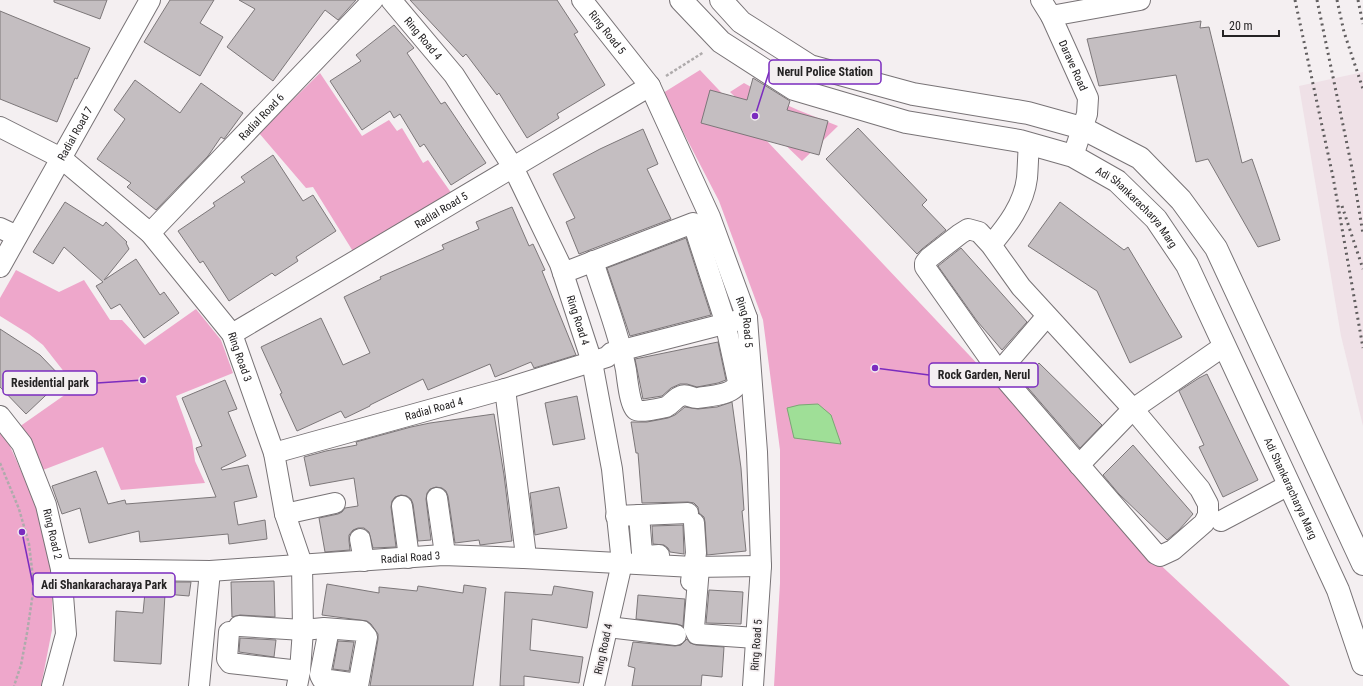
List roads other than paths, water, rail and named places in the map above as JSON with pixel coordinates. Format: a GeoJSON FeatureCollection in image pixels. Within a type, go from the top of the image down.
{"type":"FeatureCollection","features":[{"type":"Feature","properties":{"kind":"main road","name":"Adi Shankaracharya Marg"},"geometry":{"type":"LineString","coordinates":[[681,0],[721,42],[794,90],[898,120],[1029,144],[1073,156],[1117,181],[1156,219],[1187,265],[1338,590],[1363,664]]}},
{"type":"Feature","properties":{"kind":"main road"},"geometry":{"type":"LineString","coordinates":[[721,0],[741,22],[810,66],[909,93],[1028,113],[1082,128],[1140,158],[1181,200],[1216,248],[1363,564]]}},
{"type":"Feature","properties":{"kind":"main road"},"geometry":{"type":"LineString","coordinates":[[721,42],[741,22]]}},
{"type":"Feature","properties":{"kind":"main road"},"geometry":{"type":"LineString","coordinates":[[898,120],[909,93]]}},
{"type":"Feature","properties":{"kind":"street","name":"Radial Road 7"},"geometry":{"type":"LineString","coordinates":[[0,267],[9,232],[62,158],[150,0]]}},
{"type":"Feature","properties":{"kind":"street","name":"Radial Road 6"},"geometry":{"type":"LineString","coordinates":[[150,233],[373,0]]}},
{"type":"Feature","properties":{"kind":"street","name":"Ring Road 4"},"geometry":{"type":"LineString","coordinates":[[391,0],[454,74],[513,168],[563,273],[619,354],[612,469],[622,563],[594,686]]}},
{"type":"Feature","properties":{"kind":"street","name":"Ring Road 5"},"geometry":{"type":"LineString","coordinates":[[582,0],[650,86],[702,220],[748,322],[757,452],[761,566],[753,686]]}},
{"type":"Feature","properties":{"kind":"street"},"geometry":{"type":"LineString","coordinates":[[1046,8],[1140,0]]}},
{"type":"Feature","properties":{"kind":"street","name":"Darave Road"},"geometry":{"type":"LineString","coordinates":[[1046,8],[1088,98],[1087,114],[1073,156]]}},
{"type":"Feature","properties":{"kind":"street","name":"Radial Road 5"},"geometry":{"type":"LineString","coordinates":[[232,334],[650,86]]}},
{"type":"Feature","properties":{"kind":"street","name":"Ring Road 3"},"geometry":{"type":"LineString","coordinates":[[0,127],[62,158],[150,233],[232,334],[274,453],[285,514],[302,564],[303,630],[299,678]]}},
{"type":"Feature","properties":{"kind":"street"},"geometry":{"type":"LineString","coordinates":[[991,245],[1012,217],[1022,198],[1027,179],[1029,144]]}},
{"type":"Feature","properties":{"kind":"street"},"geometry":{"type":"LineString","coordinates":[[563,273],[702,220],[727,328],[738,382],[737,386],[732,390],[717,395],[694,399],[688,395],[681,395],[667,406],[641,412],[636,410],[631,398],[593,262]]}},
{"type":"Feature","properties":{"kind":"street"},"geometry":{"type":"LineString","coordinates":[[968,229],[979,232],[991,245],[1021,287],[1133,409],[1200,489],[1208,504],[1208,515],[1204,523],[1173,550],[1160,556],[1156,554],[999,372],[925,267],[925,263],[929,258],[968,229]]}},
{"type":"Feature","properties":{"kind":"street"},"geometry":{"type":"LineString","coordinates":[[999,372],[1047,316]]}},
{"type":"Feature","properties":{"kind":"street","name":"Radial Road 4"},"geometry":{"type":"LineString","coordinates":[[274,453],[505,389],[619,354],[748,322]]}},
{"type":"Feature","properties":{"kind":"street"},"geometry":{"type":"LineString","coordinates":[[1079,465],[1133,409],[1224,346]]}},
{"type":"Feature","properties":{"kind":"street"},"geometry":{"type":"LineString","coordinates":[[505,389],[525,548],[524,558]]}},
{"type":"Feature","properties":{"kind":"street","name":"Ring Road 2"},"geometry":{"type":"LineString","coordinates":[[0,416],[22,444],[46,505],[61,569],[66,634],[52,686]]}},
{"type":"Feature","properties":{"kind":"street"},"geometry":{"type":"LineString","coordinates":[[1221,521],[1289,485]]}},
{"type":"Feature","properties":{"kind":"street"},"geometry":{"type":"LineString","coordinates":[[438,498],[443,548]]}},
{"type":"Feature","properties":{"kind":"street"},"geometry":{"type":"LineString","coordinates":[[285,514],[335,503]]}},
{"type":"Feature","properties":{"kind":"street"},"geometry":{"type":"LineString","coordinates":[[402,506],[408,552]]}},
{"type":"Feature","properties":{"kind":"street"},"geometry":{"type":"LineString","coordinates":[[616,516],[639,515],[691,518],[696,553],[695,632],[698,634],[756,638]]}},
{"type":"Feature","properties":{"kind":"street"},"geometry":{"type":"LineString","coordinates":[[639,515],[642,553],[646,556],[659,555]]}},
{"type":"Feature","properties":{"kind":"street"},"geometry":{"type":"LineString","coordinates":[[360,539],[364,561]]}},
{"type":"Feature","properties":{"kind":"street","name":"Radial Road 3"},"geometry":{"type":"LineString","coordinates":[[61,569],[210,571],[364,561],[408,552],[443,548],[524,558],[696,568],[761,566]]}},
{"type":"Feature","properties":{"kind":"street"},"geometry":{"type":"LineString","coordinates":[[689,599],[696,568]]}},
{"type":"Feature","properties":{"kind":"street"},"geometry":{"type":"LineString","coordinates":[[199,686],[210,571]]}},
{"type":"Feature","properties":{"kind":"street"},"geometry":{"type":"LineString","coordinates":[[608,627],[676,635]]}},
{"type":"Feature","properties":{"kind":"street"},"geometry":{"type":"LineString","coordinates":[[234,629],[303,630],[329,629],[362,631],[368,637],[358,685],[322,679],[299,678],[230,663],[227,659],[234,629]]}},
{"type":"Feature","properties":{"kind":"street"},"geometry":{"type":"LineString","coordinates":[[322,679],[320,675],[329,629]]}},
{"type":"Feature","properties":{"kind":"railway"},"geometry":{"type":"LineString","coordinates":[[1295,0],[1333,177],[1363,348]]}},
{"type":"Feature","properties":{"kind":"railway"},"geometry":{"type":"LineString","coordinates":[[1317,0],[1353,173],[1363,234]]}},
{"type":"Feature","properties":{"kind":"railway"},"geometry":{"type":"LineString","coordinates":[[1337,0],[1344,32],[1363,89]]}},
{"type":"Feature","properties":{"kind":"railway"},"geometry":{"type":"LineString","coordinates":[[1358,0],[1363,24]]}},
{"type":"Feature","properties":{"kind":"railway"},"geometry":{"type":"LineString","coordinates":[[1342,206],[1363,269]]}},
{"type":"Feature","properties":{"kind":"place","name":"Nerul Police Station"},"geometry":{"type":"Point","coordinates":[755,116]}},
{"type":"Feature","properties":{"kind":"place","name":"Rock Garden, Nerul"},"geometry":{"type":"Point","coordinates":[875,368]}},
{"type":"Feature","properties":{"kind":"place","name":"Residential park"},"geometry":{"type":"Point","coordinates":[143,380]}},
{"type":"Feature","properties":{"kind":"place","name":"Adi Shankaracharaya Park"},"geometry":{"type":"Point","coordinates":[22,532]}}]}
